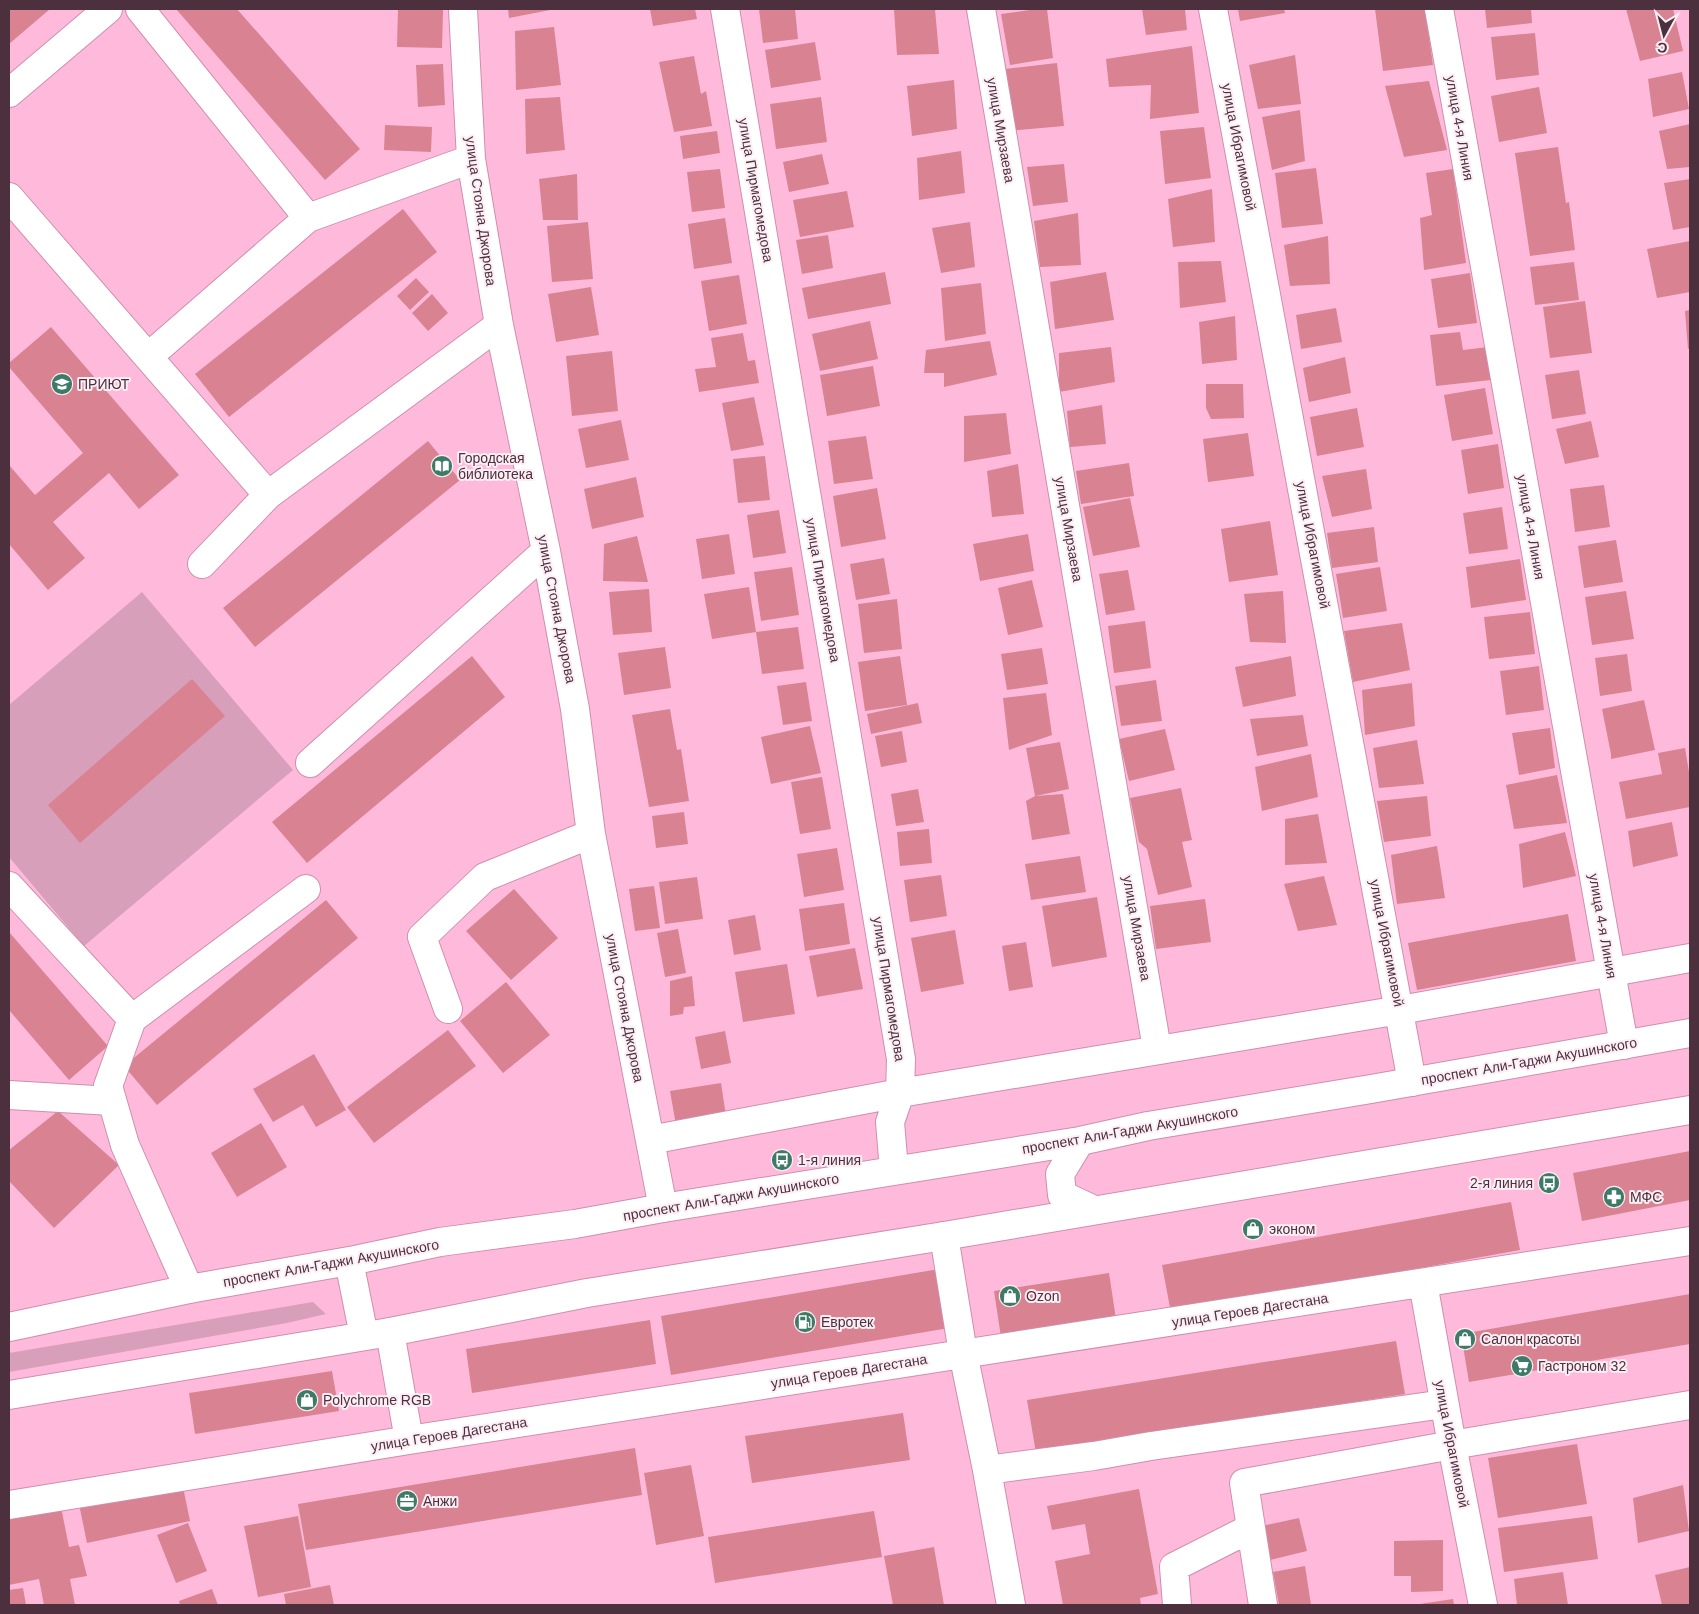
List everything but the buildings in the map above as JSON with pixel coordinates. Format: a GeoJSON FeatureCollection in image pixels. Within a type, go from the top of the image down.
{"type":"FeatureCollection","features":[{"type":"Feature","properties":{"kind":"street"},"geometry":{"type":"LineString","coordinates":[[9,93],[108,9]]}},
{"type":"Feature","properties":{"kind":"street"},"geometry":{"type":"LineString","coordinates":[[140,9],[308,218]]}},
{"type":"Feature","properties":{"kind":"street","name":"улица Стояна Джорова"},"geometry":{"type":"LineString","coordinates":[[463,9],[471,159],[499,325],[546,551],[575,709],[591,834],[663,1208]]}},
{"type":"Feature","properties":{"kind":"street","name":"улица Пирмагомедова"},"geometry":{"type":"LineString","coordinates":[[725,9],[901,1059],[900,1093],[890,1122],[894,1170]]}},
{"type":"Feature","properties":{"kind":"street","name":"улица Мирзаева"},"geometry":{"type":"LineString","coordinates":[[981,9],[1157,1049]]}},
{"type":"Feature","properties":{"kind":"street","name":"улица Ибрагимовой"},"geometry":{"type":"LineString","coordinates":[[1213,9],[1412,1082]]}},
{"type":"Feature","properties":{"kind":"street","name":"улица 4-я Линия"},"geometry":{"type":"LineString","coordinates":[[1439,9],[1624,1045]]}},
{"type":"Feature","properties":{"kind":"street"},"geometry":{"type":"LineString","coordinates":[[148,357],[308,218],[471,159]]}},
{"type":"Feature","properties":{"kind":"street"},"geometry":{"type":"LineString","coordinates":[[9,197],[268,495]]}},
{"type":"Feature","properties":{"kind":"street"},"geometry":{"type":"LineString","coordinates":[[202,564],[268,495],[499,325]]}},
{"type":"Feature","properties":{"kind":"street"},"geometry":{"type":"LineString","coordinates":[[310,763],[546,551]]}},
{"type":"Feature","properties":{"kind":"street"},"geometry":{"type":"LineString","coordinates":[[448,1009],[422,937],[486,877],[591,834]]}},
{"type":"Feature","properties":{"kind":"street"},"geometry":{"type":"LineString","coordinates":[[9,886],[132,1019]]}},
{"type":"Feature","properties":{"kind":"street"},"geometry":{"type":"LineString","coordinates":[[189,1289],[125,1145],[108,1086],[132,1019],[306,889]]}},
{"type":"Feature","properties":{"kind":"street"},"geometry":{"type":"LineString","coordinates":[[650,1140],[900,1093],[1400,1010],[1690,958]]}},
{"type":"Feature","properties":{"kind":"street","name":"проспект Али-Гаджи Акушинского"},"geometry":{"type":"LineString","coordinates":[[9,1328],[189,1289],[349,1261],[440,1242],[575,1224],[894,1170],[1080,1141],[1148,1126],[1690,1033]]}},
{"type":"Feature","properties":{"kind":"street"},"geometry":{"type":"LineString","coordinates":[[10,1094],[112,1101]]}},
{"type":"Feature","properties":{"kind":"street"},"geometry":{"type":"LineString","coordinates":[[9,1395],[377,1334],[587,1293],[944,1236],[1690,1110]]}},
{"type":"Feature","properties":{"kind":"street"},"geometry":{"type":"LineString","coordinates":[[1080,1141],[1060,1174],[1062,1195],[1094,1210]]}},
{"type":"Feature","properties":{"kind":"street"},"geometry":{"type":"LineString","coordinates":[[944,1236],[963,1353],[987,1470],[1011,1605]]}},
{"type":"Feature","properties":{"kind":"street","name":"улица Героев Дагестана"},"geometry":{"type":"LineString","coordinates":[[9,1504],[963,1353],[1690,1241]]}},
{"type":"Feature","properties":{"kind":"street"},"geometry":{"type":"LineString","coordinates":[[349,1261],[377,1334],[409,1440]]}},
{"type":"Feature","properties":{"kind":"street","name":"улица Ибрагимовой"},"geometry":{"type":"LineString","coordinates":[[1423,1283],[1444,1404],[1484,1605]]}},
{"type":"Feature","properties":{"kind":"street"},"geometry":{"type":"LineString","coordinates":[[987,1470],[1444,1404]]}},
{"type":"Feature","properties":{"kind":"street"},"geometry":{"type":"LineString","coordinates":[[1263,1605],[1244,1483],[1452,1445],[1690,1405]]}},
{"type":"Feature","properties":{"kind":"street"},"geometry":{"type":"LineString","coordinates":[[1177,1605],[1174,1567],[1251,1528]]}},
{"type":"Feature","properties":{"kind":"shaded area"},"geometry":{"type":"Polygon","coordinates":[[[142,592],[293,770],[84,946],[9,857],[9,705],[142,592]]]}},
{"type":"Feature","properties":{"kind":"shaded area"},"geometry":{"type":"Polygon","coordinates":[[[313,1302],[326,1314],[287,1323],[9,1372],[9,1353],[313,1302]]]}},
{"type":"Feature","properties":{"kind":"place","name":"ПРИЮТ"},"geometry":{"type":"Point","coordinates":[62,384]}},
{"type":"Feature","properties":{"kind":"place","name":"Городская библиотека"},"geometry":{"type":"Point","coordinates":[442,466]}},
{"type":"Feature","properties":{"kind":"place","name":"1-я линия"},"geometry":{"type":"Point","coordinates":[782,1160]}},
{"type":"Feature","properties":{"kind":"place","name":"2-я линия"},"geometry":{"type":"Point","coordinates":[1549,1183]}},
{"type":"Feature","properties":{"kind":"place","name":"МФС"},"geometry":{"type":"Point","coordinates":[1614,1197]}},
{"type":"Feature","properties":{"kind":"place","name":"эконом"},"geometry":{"type":"Point","coordinates":[1253,1229]}},
{"type":"Feature","properties":{"kind":"place","name":"Ozon"},"geometry":{"type":"Point","coordinates":[1010,1296]}},
{"type":"Feature","properties":{"kind":"place","name":"Евротек"},"geometry":{"type":"Point","coordinates":[805,1322]}},
{"type":"Feature","properties":{"kind":"place","name":"Салон красоты"},"geometry":{"type":"Point","coordinates":[1465,1339]}},
{"type":"Feature","properties":{"kind":"place","name":"Гастроном 32"},"geometry":{"type":"Point","coordinates":[1522,1366]}},
{"type":"Feature","properties":{"kind":"place","name":"Polychrome RGB"},"geometry":{"type":"Point","coordinates":[307,1400]}},
{"type":"Feature","properties":{"kind":"place","name":"Анжи"},"geometry":{"type":"Point","coordinates":[407,1501]}}]}
